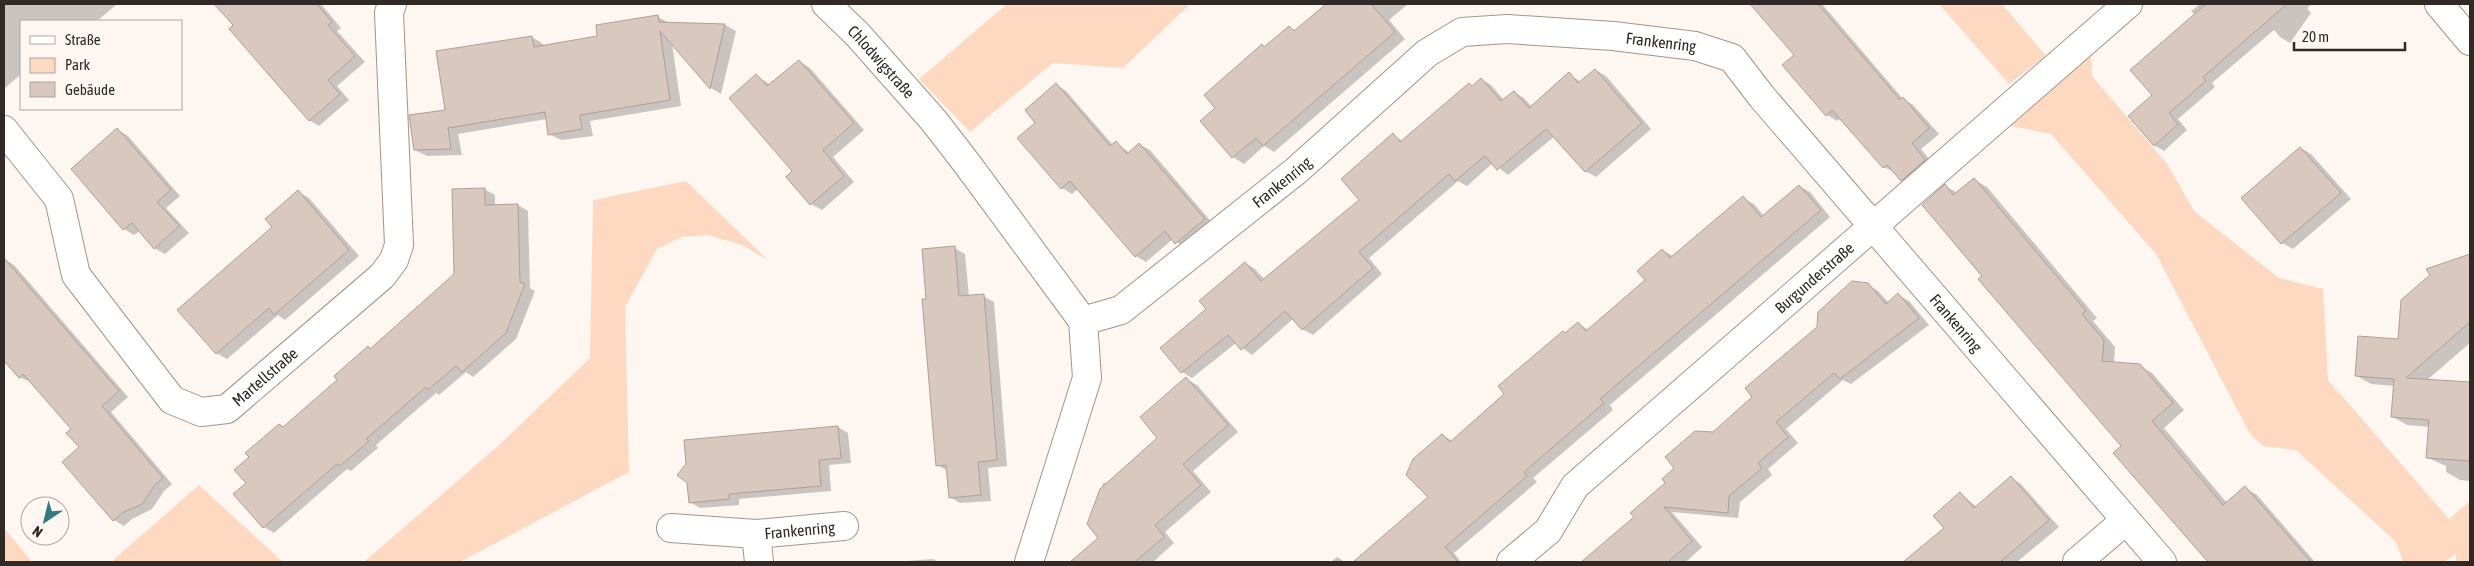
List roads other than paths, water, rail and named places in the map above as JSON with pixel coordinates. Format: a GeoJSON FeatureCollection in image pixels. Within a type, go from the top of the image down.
{"type":"FeatureCollection","features":[{"type":"Feature","properties":{"kind":"street","name":"Martellstraße"},"geometry":{"type":"LineString","coordinates":[[4,130],[59,199],[76,275],[172,400],[201,412],[227,409],[382,276],[394,260],[399,244],[389,14],[392,4]]}},
{"type":"Feature","properties":{"kind":"street","name":"Chlodwigstraße"},"geometry":{"type":"LineString","coordinates":[[826,4],[858,35],[934,121],[1083,321]]}},
{"type":"Feature","properties":{"kind":"street","name":"Burgunderstraße"},"geometry":{"type":"LineString","coordinates":[[1511,562],[1548,531],[1575,486],[2128,4]]}},
{"type":"Feature","properties":{"kind":"street"},"geometry":{"type":"LineString","coordinates":[[2439,4],[2470,41]]}},
{"type":"Feature","properties":{"kind":"street","name":"Frankenring"},"geometry":{"type":"LineString","coordinates":[[1083,321],[1121,310],[1297,170],[1427,52],[1462,32],[1507,29],[1613,36],[1695,46],[1732,58],[2125,522],[2162,562]]}},
{"type":"Feature","properties":{"kind":"street"},"geometry":{"type":"LineString","coordinates":[[1029,562],[1087,378],[1083,321]]}},
{"type":"Feature","properties":{"kind":"street"},"geometry":{"type":"LineString","coordinates":[[2077,562],[2125,522]]}},
{"type":"Feature","properties":{"kind":"street","name":"Frankenring"},"geometry":{"type":"LineString","coordinates":[[671,528],[756,534],[844,526]]}},
{"type":"Feature","properties":{"kind":"street","name":"Frankenring"},"geometry":{"type":"LineString","coordinates":[[756,534],[759,562]]}}]}
